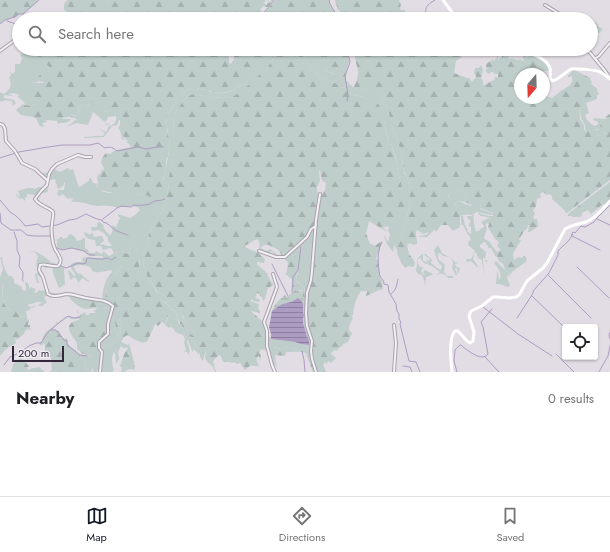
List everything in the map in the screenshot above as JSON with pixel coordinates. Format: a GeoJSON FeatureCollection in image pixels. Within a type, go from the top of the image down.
{"type":"FeatureCollection","features":[{"type":"Feature","properties":{"kind":"street"},"geometry":{"type":"LineString","coordinates":[[443,0],[452,12]]}},
{"type":"Feature","properties":{"kind":"street"},"geometry":{"type":"LineString","coordinates":[[545,5],[556,12]]}},
{"type":"Feature","properties":{"kind":"street"},"geometry":{"type":"LineString","coordinates":[[0,51],[12,42]]}},
{"type":"Feature","properties":{"kind":"street"},"geometry":{"type":"LineString","coordinates":[[610,43],[596,58],[610,79]]}},
{"type":"Feature","properties":{"kind":"street"},"geometry":{"type":"LineString","coordinates":[[536,56],[544,60],[550,68],[550,78],[552,81],[576,68],[596,70],[610,79]]}},
{"type":"Feature","properties":{"kind":"street"},"geometry":{"type":"LineString","coordinates":[[0,124],[3,125],[5,129],[6,141],[15,151],[22,163],[36,169],[48,181]]}},
{"type":"Feature","properties":{"kind":"street"},"geometry":{"type":"LineString","coordinates":[[91,157],[78,155],[57,164],[50,172],[47,185],[41,191],[36,200],[40,205],[52,211],[53,240],[61,263],[60,265],[54,267],[40,265],[39,270],[50,296],[69,294],[84,298],[102,300],[112,305],[108,324],[108,334],[99,342],[99,348],[102,352],[100,372]]}},
{"type":"Feature","properties":{"kind":"street"},"geometry":{"type":"LineString","coordinates":[[316,372],[312,359],[312,341],[307,326],[306,313],[307,293],[311,280],[320,194]]}},
{"type":"Feature","properties":{"kind":"street"},"geometry":{"type":"LineString","coordinates":[[452,372],[452,334],[455,331],[458,331],[466,341],[469,343],[472,342],[474,339],[474,333],[469,317],[471,311],[482,306],[493,297],[510,298],[519,295],[525,284],[548,263],[565,229],[590,220],[610,201]]}},
{"type":"Feature","properties":{"kind":"street"},"geometry":{"type":"LineString","coordinates":[[259,251],[276,257],[285,257],[308,236],[311,229],[316,226]]}},
{"type":"Feature","properties":{"kind":"street"},"geometry":{"type":"LineString","coordinates":[[273,274],[277,286],[264,322],[267,331],[267,346],[275,372]]}},
{"type":"Feature","properties":{"kind":"street"},"geometry":{"type":"LineString","coordinates":[[394,325],[396,343],[394,372]]}},
{"type":"Feature","properties":{"kind":"green space"},"geometry":{"type":"Polygon","coordinates":[[[0,0],[38,1],[25,12],[12,12],[12,18],[5,20],[0,24],[0,0]]]}},
{"type":"Feature","properties":{"kind":"green space"},"geometry":{"type":"Polygon","coordinates":[[[67,0],[266,0],[264,3],[267,5],[268,0],[269,3],[273,0],[268,7],[263,6],[260,10],[263,12],[66,12],[64,10],[64,4],[67,0]]]}},
{"type":"Feature","properties":{"kind":"green space"},"geometry":{"type":"Polygon","coordinates":[[[275,0],[329,0],[335,12],[265,12],[275,0]]]}},
{"type":"Feature","properties":{"kind":"green space"},"geometry":{"type":"Polygon","coordinates":[[[335,0],[399,0],[401,10],[405,10],[405,12],[340,12],[335,0]]]}},
{"type":"Feature","properties":{"kind":"green space"},"geometry":{"type":"Polygon","coordinates":[[[598,26],[603,29],[598,34],[598,26]]]}},
{"type":"Feature","properties":{"kind":"green space"},"geometry":{"type":"Polygon","coordinates":[[[21,56],[40,56],[49,67],[48,70],[37,77],[37,80],[40,82],[31,83],[40,83],[35,90],[27,90],[28,95],[35,102],[33,106],[25,105],[24,102],[17,96],[19,95],[14,93],[8,94],[12,96],[4,95],[4,98],[14,100],[16,103],[14,105],[8,103],[13,104],[12,101],[0,101],[0,92],[4,94],[10,87],[10,71],[12,74],[15,72],[15,64],[20,64],[22,58],[21,56]]]}},
{"type":"Feature","properties":{"kind":"green space"},"geometry":{"type":"Polygon","coordinates":[[[37,56],[229,56],[229,63],[231,64],[234,56],[268,56],[249,79],[237,88],[222,93],[195,88],[188,89],[176,102],[167,118],[170,147],[166,162],[160,201],[154,201],[146,195],[131,195],[129,194],[129,189],[125,188],[99,186],[97,178],[104,169],[101,163],[102,158],[106,153],[110,154],[117,150],[131,147],[122,135],[121,119],[118,118],[117,113],[109,113],[107,111],[103,112],[97,107],[96,103],[93,102],[86,107],[89,104],[87,103],[78,108],[79,114],[77,116],[71,114],[69,117],[62,118],[71,120],[58,124],[57,121],[46,120],[47,122],[42,123],[44,126],[42,127],[39,125],[36,118],[21,115],[16,110],[23,104],[33,106],[35,102],[28,98],[25,91],[35,90],[40,83],[45,83],[36,79],[49,67],[40,57],[37,56]]]}},
{"type":"Feature","properties":{"kind":"green space"},"geometry":{"type":"Polygon","coordinates":[[[268,56],[275,56],[268,67],[243,91],[227,98],[193,94],[188,96],[183,101],[174,115],[174,152],[166,203],[149,233],[148,245],[143,256],[143,260],[148,279],[151,281],[157,293],[159,292],[180,311],[183,318],[196,334],[195,337],[188,332],[176,312],[154,292],[147,283],[140,271],[136,249],[131,247],[128,254],[123,251],[116,251],[118,261],[122,264],[119,270],[108,281],[105,300],[102,300],[103,289],[107,278],[112,272],[111,270],[96,272],[89,266],[74,266],[77,273],[81,274],[90,282],[82,278],[78,283],[77,279],[73,277],[72,280],[70,279],[69,270],[76,276],[70,266],[73,263],[83,262],[82,258],[103,257],[90,256],[84,251],[70,248],[62,250],[57,247],[57,239],[60,237],[63,239],[68,237],[69,234],[74,236],[77,241],[85,238],[85,248],[89,253],[95,253],[96,251],[101,254],[103,251],[109,256],[114,253],[111,248],[103,250],[101,246],[96,246],[95,240],[87,238],[84,232],[90,235],[92,232],[94,237],[102,236],[104,241],[100,244],[101,245],[112,246],[104,233],[98,230],[92,231],[91,227],[97,227],[97,223],[100,222],[104,225],[103,227],[106,232],[111,235],[113,229],[111,225],[116,227],[120,218],[118,214],[130,218],[140,210],[138,207],[117,208],[71,202],[73,199],[68,199],[62,194],[61,196],[57,195],[58,190],[64,190],[65,183],[64,182],[64,185],[59,189],[55,182],[56,180],[48,180],[41,173],[49,173],[54,169],[60,172],[68,168],[70,170],[73,169],[79,187],[89,181],[89,178],[91,178],[93,183],[100,189],[96,184],[98,183],[99,186],[122,186],[129,189],[129,191],[136,195],[147,195],[154,201],[159,201],[170,147],[167,117],[179,96],[191,88],[217,93],[229,92],[236,89],[248,79],[268,56]]]}},
{"type":"Feature","properties":{"kind":"green space"},"geometry":{"type":"Polygon","coordinates":[[[275,56],[303,56],[310,68],[323,79],[335,83],[343,88],[345,87],[346,81],[348,82],[347,89],[350,93],[365,97],[366,99],[377,103],[380,107],[389,143],[391,143],[397,164],[405,207],[403,212],[394,220],[386,221],[382,229],[369,221],[366,233],[370,244],[374,246],[382,241],[376,259],[378,260],[383,290],[382,289],[366,296],[367,291],[361,291],[354,305],[353,318],[349,328],[352,333],[348,342],[343,344],[338,351],[333,351],[331,354],[336,358],[331,363],[328,361],[327,364],[324,361],[325,364],[323,364],[326,372],[317,372],[306,313],[307,293],[311,280],[316,220],[320,198],[325,190],[326,183],[322,181],[320,170],[320,181],[317,187],[319,196],[315,224],[310,229],[308,235],[282,257],[278,250],[270,245],[264,245],[261,248],[267,251],[270,249],[278,255],[271,251],[269,254],[259,249],[260,245],[258,239],[244,246],[257,252],[265,259],[264,263],[257,262],[257,264],[268,274],[268,277],[273,284],[268,288],[263,301],[260,294],[257,293],[255,297],[260,300],[259,302],[253,301],[253,299],[250,301],[259,304],[258,308],[260,313],[252,312],[263,322],[266,328],[268,350],[253,349],[262,350],[259,353],[261,355],[260,362],[259,356],[257,360],[260,367],[251,365],[245,370],[240,363],[223,362],[221,356],[219,355],[213,361],[216,372],[205,358],[206,351],[195,346],[193,339],[190,336],[187,337],[176,313],[171,309],[165,324],[162,322],[158,326],[155,324],[146,342],[139,341],[128,335],[124,337],[121,342],[128,345],[129,343],[135,370],[130,369],[125,372],[121,372],[122,368],[120,366],[124,354],[128,348],[123,348],[121,346],[118,352],[119,359],[116,364],[115,351],[118,346],[122,320],[120,318],[118,333],[114,342],[103,348],[99,347],[101,350],[90,354],[91,357],[83,354],[77,349],[77,343],[69,330],[69,326],[72,322],[81,319],[94,324],[101,330],[108,332],[113,331],[116,328],[111,316],[112,306],[110,309],[102,308],[93,311],[97,307],[84,309],[71,300],[68,295],[105,300],[108,281],[111,275],[118,271],[122,264],[118,261],[116,251],[123,251],[128,254],[132,246],[139,253],[139,265],[142,275],[156,294],[176,312],[188,332],[195,337],[196,336],[180,311],[159,292],[158,293],[151,281],[148,279],[143,260],[143,256],[148,245],[149,233],[166,203],[175,141],[173,132],[174,115],[183,101],[188,96],[193,94],[209,97],[232,97],[242,91],[268,67],[275,56]]]}},
{"type":"Feature","properties":{"kind":"green space"},"geometry":{"type":"Polygon","coordinates":[[[303,56],[312,56],[326,71],[339,76],[346,81],[345,87],[343,88],[335,83],[323,79],[310,68],[303,56]]]}},
{"type":"Feature","properties":{"kind":"green space"},"geometry":{"type":"Polygon","coordinates":[[[311,56],[348,56],[349,62],[345,74],[346,81],[335,74],[326,71],[314,61],[311,56]]]}},
{"type":"Feature","properties":{"kind":"green space"},"geometry":{"type":"Polygon","coordinates":[[[355,56],[462,56],[456,61],[454,73],[469,78],[472,82],[476,76],[474,73],[475,68],[479,68],[481,65],[483,69],[481,79],[484,83],[482,84],[484,85],[494,80],[495,77],[498,77],[498,74],[494,74],[492,72],[488,74],[485,70],[488,68],[486,68],[486,64],[493,59],[494,61],[498,56],[497,60],[502,56],[509,56],[508,58],[510,59],[520,59],[523,61],[524,59],[522,58],[524,56],[535,56],[543,61],[548,68],[514,68],[514,104],[550,104],[550,97],[552,98],[569,86],[572,82],[572,76],[568,76],[573,70],[577,71],[591,78],[591,84],[598,89],[599,95],[597,95],[597,99],[583,103],[583,107],[587,110],[585,113],[583,113],[582,109],[579,107],[580,119],[586,132],[586,128],[589,130],[589,127],[592,128],[595,126],[600,129],[595,129],[598,135],[604,135],[605,133],[603,127],[600,125],[601,123],[593,120],[594,118],[606,119],[605,117],[610,114],[610,180],[567,213],[552,199],[552,196],[543,192],[540,194],[541,197],[537,199],[536,206],[533,211],[535,213],[533,218],[537,219],[538,227],[528,232],[528,225],[513,254],[514,260],[518,257],[522,258],[524,256],[527,258],[527,261],[513,271],[508,278],[510,272],[505,270],[503,264],[498,260],[497,253],[493,248],[497,252],[500,251],[497,246],[499,242],[495,239],[488,227],[491,218],[481,216],[478,213],[493,216],[493,213],[480,208],[480,204],[472,203],[471,205],[465,202],[466,199],[463,191],[455,191],[448,196],[449,198],[454,200],[456,207],[465,209],[469,214],[460,216],[460,227],[453,231],[448,225],[441,225],[436,232],[434,230],[427,237],[420,237],[419,236],[426,235],[429,232],[423,234],[417,230],[417,244],[413,245],[410,243],[407,245],[409,254],[415,264],[413,267],[408,266],[405,268],[398,255],[397,240],[401,237],[407,217],[410,203],[410,189],[404,171],[397,138],[391,125],[391,119],[385,102],[378,94],[353,88],[356,82],[358,69],[355,56]]]}},
{"type":"Feature","properties":{"kind":"green space"},"geometry":{"type":"Polygon","coordinates":[[[348,82],[359,89],[369,90],[378,94],[385,102],[391,119],[391,125],[401,152],[404,173],[407,177],[410,189],[410,203],[397,250],[394,245],[393,252],[387,244],[384,236],[388,242],[390,234],[388,231],[389,227],[387,226],[383,228],[388,232],[382,229],[386,221],[393,220],[399,216],[404,201],[396,158],[391,143],[389,144],[384,121],[376,103],[366,99],[365,97],[353,95],[348,92],[348,82]]]}},
{"type":"Feature","properties":{"kind":"green space"},"geometry":{"type":"Polygon","coordinates":[[[87,102],[89,103],[87,107],[93,102],[97,103],[104,112],[107,111],[109,113],[117,113],[121,119],[121,127],[125,140],[122,139],[118,128],[120,125],[120,120],[117,125],[112,126],[104,137],[84,138],[103,136],[105,133],[98,128],[106,132],[109,126],[105,124],[106,123],[110,126],[113,124],[116,121],[116,116],[108,117],[105,122],[93,112],[88,125],[76,123],[67,126],[77,119],[69,117],[71,114],[75,116],[79,114],[78,108],[87,102]]]}},
{"type":"Feature","properties":{"kind":"green space"},"geometry":{"type":"Polygon","coordinates":[[[582,103],[586,103],[589,113],[585,115],[587,119],[590,123],[596,126],[598,122],[601,124],[604,129],[604,135],[598,135],[595,129],[599,130],[598,127],[595,126],[587,132],[585,129],[579,107],[582,109],[582,112],[583,107],[582,103]]]}},
{"type":"Feature","properties":{"kind":"green space"},"geometry":{"type":"Polygon","coordinates":[[[610,182],[610,200],[606,205],[602,205],[591,214],[588,210],[582,213],[579,218],[568,216],[569,213],[610,182]]]}},
{"type":"Feature","properties":{"kind":"green space"},"geometry":{"type":"Polygon","coordinates":[[[47,186],[48,192],[42,193],[38,196],[27,194],[25,201],[16,195],[17,193],[18,196],[20,196],[18,191],[27,188],[35,189],[40,187],[44,189],[47,186]]]}},
{"type":"Feature","properties":{"kind":"green space"},"geometry":{"type":"Polygon","coordinates":[[[453,191],[463,191],[466,199],[465,202],[458,201],[471,206],[472,202],[474,204],[480,204],[480,209],[492,213],[493,215],[477,212],[471,215],[466,215],[469,214],[468,212],[456,207],[454,202],[448,196],[453,191]]]}},
{"type":"Feature","properties":{"kind":"green space"},"geometry":{"type":"Polygon","coordinates":[[[474,214],[476,231],[479,231],[484,227],[481,222],[491,218],[489,224],[486,223],[487,228],[484,238],[489,241],[498,256],[496,257],[491,248],[489,248],[485,242],[480,245],[480,247],[486,252],[485,260],[484,257],[483,258],[484,277],[482,260],[478,258],[476,252],[473,259],[478,266],[477,267],[471,261],[467,262],[466,259],[471,259],[475,251],[468,245],[469,240],[471,241],[463,225],[461,225],[461,216],[463,216],[467,230],[471,234],[471,227],[468,226],[471,221],[467,216],[474,214]]]}},
{"type":"Feature","properties":{"kind":"green space"},"geometry":{"type":"Polygon","coordinates":[[[313,228],[315,229],[311,278],[306,296],[302,285],[296,280],[302,248],[313,228]]]}},
{"type":"Feature","properties":{"kind":"green space"},"geometry":{"type":"Polygon","coordinates":[[[307,237],[301,249],[296,280],[304,288],[306,296],[306,324],[311,339],[311,352],[316,372],[313,372],[306,353],[302,352],[286,352],[285,356],[275,355],[276,367],[274,351],[271,350],[271,347],[306,350],[309,347],[309,340],[303,323],[303,292],[298,290],[292,292],[293,283],[292,279],[285,275],[288,263],[284,258],[307,237]]]}},
{"type":"Feature","properties":{"kind":"green space"},"geometry":{"type":"Polygon","coordinates":[[[438,245],[442,253],[450,257],[443,256],[440,253],[438,254],[438,259],[445,265],[444,272],[447,276],[452,276],[454,278],[448,278],[443,274],[437,275],[440,272],[432,266],[424,263],[421,258],[419,258],[418,264],[420,267],[423,267],[421,271],[424,275],[423,272],[425,270],[433,274],[426,277],[425,286],[423,277],[416,271],[418,258],[422,254],[423,261],[429,263],[426,261],[429,261],[430,259],[423,254],[426,254],[432,260],[431,263],[441,270],[442,266],[438,262],[434,250],[438,245]]]}},
{"type":"Feature","properties":{"kind":"green space"},"geometry":{"type":"Polygon","coordinates":[[[28,251],[32,251],[38,253],[59,266],[61,264],[64,268],[65,286],[64,284],[59,288],[52,267],[46,268],[41,266],[43,277],[37,275],[39,283],[37,283],[35,274],[37,274],[38,271],[36,265],[38,256],[34,252],[28,251]]]}},
{"type":"Feature","properties":{"kind":"green space"},"geometry":{"type":"Polygon","coordinates":[[[0,257],[2,257],[4,267],[9,276],[14,279],[14,283],[22,287],[22,290],[26,291],[25,282],[28,283],[29,289],[30,287],[36,289],[34,292],[36,293],[39,290],[43,291],[46,289],[47,293],[51,296],[44,297],[47,303],[43,306],[39,306],[39,304],[43,303],[39,302],[29,304],[29,307],[35,307],[26,311],[27,316],[22,316],[9,309],[4,301],[3,286],[0,283],[0,277],[3,269],[0,257]]]}},
{"type":"Feature","properties":{"kind":"green space"},"geometry":{"type":"Polygon","coordinates":[[[450,257],[458,263],[455,265],[460,268],[459,273],[457,270],[458,269],[455,269],[457,274],[456,276],[452,268],[453,262],[450,257]]]}},
{"type":"Feature","properties":{"kind":"green space"},"geometry":{"type":"Polygon","coordinates":[[[496,261],[507,272],[510,272],[507,277],[510,286],[508,287],[496,284],[497,271],[499,279],[500,275],[494,263],[496,261]]]}},
{"type":"Feature","properties":{"kind":"green space"},"geometry":{"type":"Polygon","coordinates":[[[0,283],[2,284],[3,298],[6,307],[23,317],[27,316],[27,320],[29,319],[28,325],[30,325],[31,330],[28,329],[18,339],[15,339],[16,343],[6,349],[0,356],[0,283]]]}},
{"type":"Feature","properties":{"kind":"green space"},"geometry":{"type":"Polygon","coordinates":[[[295,290],[303,292],[303,304],[298,298],[291,302],[282,304],[271,315],[274,306],[278,301],[285,295],[287,297],[295,290]]]}},
{"type":"Feature","properties":{"kind":"green space"},"geometry":{"type":"Polygon","coordinates":[[[112,305],[111,316],[116,328],[113,331],[108,332],[101,330],[94,324],[80,319],[70,319],[69,317],[52,328],[59,331],[64,339],[67,338],[68,344],[80,354],[91,357],[90,354],[99,347],[103,348],[106,345],[109,346],[114,342],[117,336],[120,318],[122,320],[118,346],[115,351],[116,363],[114,352],[112,358],[114,368],[113,372],[100,372],[100,370],[93,372],[93,368],[91,372],[87,372],[84,359],[67,345],[67,341],[62,339],[56,330],[51,330],[47,333],[43,340],[42,339],[45,333],[56,324],[56,322],[58,323],[61,320],[69,316],[73,318],[79,317],[85,312],[86,315],[89,315],[89,313],[94,313],[96,312],[93,311],[102,308],[108,309],[112,305]]]}},
{"type":"Feature","properties":{"kind":"green space"},"geometry":{"type":"Polygon","coordinates":[[[171,309],[176,313],[179,324],[182,325],[184,333],[187,337],[189,336],[193,339],[196,347],[206,350],[203,361],[200,357],[200,353],[198,354],[193,349],[193,352],[192,351],[188,340],[190,357],[187,352],[183,351],[186,350],[183,335],[175,332],[174,329],[165,325],[171,309]]]}},
{"type":"Feature","properties":{"kind":"green space"},"geometry":{"type":"Polygon","coordinates":[[[52,330],[58,332],[64,340],[67,341],[67,345],[84,359],[87,372],[50,372],[52,369],[51,357],[43,358],[45,354],[45,345],[44,343],[40,345],[39,343],[42,342],[48,332],[52,330]]]}},
{"type":"Feature","properties":{"kind":"green space"},"geometry":{"type":"Polygon","coordinates":[[[268,335],[271,339],[295,342],[309,345],[309,347],[306,350],[283,347],[281,349],[274,347],[275,365],[272,365],[268,345],[268,335]]]}},
{"type":"Feature","properties":{"kind":"green space"},"geometry":{"type":"Polygon","coordinates":[[[26,353],[22,359],[29,366],[27,368],[29,370],[39,367],[45,372],[11,372],[13,364],[26,353]]]}},
{"type":"Feature","properties":{"kind":"shaded area"},"geometry":{"type":"Polygon","coordinates":[[[298,298],[303,304],[303,323],[309,340],[309,345],[271,339],[269,327],[272,311],[282,304],[291,302],[298,298]]]}},
{"type":"Feature","properties":{"kind":"waterway"},"geometry":{"type":"LineString","coordinates":[[25,12],[39,0]]}},
{"type":"Feature","properties":{"kind":"waterway"},"geometry":{"type":"LineString","coordinates":[[265,12],[274,0]]}},
{"type":"Feature","properties":{"kind":"waterway"},"geometry":{"type":"LineString","coordinates":[[329,0],[335,12]]}},
{"type":"Feature","properties":{"kind":"waterway"},"geometry":{"type":"LineString","coordinates":[[426,12],[428,5],[435,0]]}},
{"type":"Feature","properties":{"kind":"waterway"},"geometry":{"type":"LineString","coordinates":[[0,24],[5,20],[12,18]]}},
{"type":"Feature","properties":{"kind":"waterway"},"geometry":{"type":"LineString","coordinates":[[7,21],[12,23]]}},
{"type":"Feature","properties":{"kind":"waterway"},"geometry":{"type":"LineString","coordinates":[[347,101],[348,95],[345,76],[350,62],[349,56]]}},
{"type":"Feature","properties":{"kind":"waterway"},"geometry":{"type":"LineString","coordinates":[[0,158],[19,152],[62,145],[90,145],[98,143],[105,148],[110,147],[117,151],[138,147],[146,149],[163,147]]}},
{"type":"Feature","properties":{"kind":"waterway"},"geometry":{"type":"LineString","coordinates":[[103,219],[121,206],[131,207],[134,205],[146,205],[165,199]]}},
{"type":"Feature","properties":{"kind":"waterway"},"geometry":{"type":"LineString","coordinates":[[0,200],[10,212],[19,218],[25,226],[38,224],[42,227],[57,225],[86,214],[102,220],[115,230],[128,235]]}},
{"type":"Feature","properties":{"kind":"waterway"},"geometry":{"type":"LineString","coordinates":[[572,234],[573,232],[575,233],[581,226],[585,227],[594,222],[610,205]]}},
{"type":"Feature","properties":{"kind":"waterway"},"geometry":{"type":"LineString","coordinates":[[0,213],[1,223],[11,230],[21,230],[27,235],[51,236]]}},
{"type":"Feature","properties":{"kind":"waterway"},"geometry":{"type":"LineString","coordinates":[[597,219],[610,225]]}},
{"type":"Feature","properties":{"kind":"waterway"},"geometry":{"type":"LineString","coordinates":[[14,232],[17,241],[17,250],[20,257],[19,266],[23,273],[23,281]]}},
{"type":"Feature","properties":{"kind":"waterway"},"geometry":{"type":"LineString","coordinates":[[517,318],[534,290],[549,273],[558,255],[558,251],[568,241],[572,234],[573,235]]}},
{"type":"Feature","properties":{"kind":"waterway"},"geometry":{"type":"LineString","coordinates":[[572,236],[600,250]]}},
{"type":"Feature","properties":{"kind":"waterway"},"geometry":{"type":"LineString","coordinates":[[382,242],[378,256],[380,276],[384,284],[388,285],[389,292],[396,304],[409,361],[416,362],[420,372]]}},
{"type":"Feature","properties":{"kind":"waterway"},"geometry":{"type":"LineString","coordinates":[[55,247],[62,250],[72,248],[84,251],[89,255],[95,255]]}},
{"type":"Feature","properties":{"kind":"waterway"},"geometry":{"type":"LineString","coordinates":[[292,292],[293,277],[298,270],[301,247]]}},
{"type":"Feature","properties":{"kind":"waterway"},"geometry":{"type":"LineString","coordinates":[[60,263],[61,266],[66,268],[78,263],[86,263],[87,258],[107,258],[111,260],[116,257]]}},
{"type":"Feature","properties":{"kind":"waterway"},"geometry":{"type":"LineString","coordinates":[[272,264],[288,296]]}},
{"type":"Feature","properties":{"kind":"waterway"},"geometry":{"type":"LineString","coordinates":[[577,267],[609,298]]}},
{"type":"Feature","properties":{"kind":"waterway"},"geometry":{"type":"LineString","coordinates":[[548,275],[591,318]]}},
{"type":"Feature","properties":{"kind":"waterway"},"geometry":{"type":"LineString","coordinates":[[391,294],[397,285],[398,279]]}},
{"type":"Feature","properties":{"kind":"waterway"},"geometry":{"type":"LineString","coordinates":[[532,296],[562,325]]}},
{"type":"Feature","properties":{"kind":"waterway"},"geometry":{"type":"LineString","coordinates":[[483,307],[518,334],[552,356]]}},
{"type":"Feature","properties":{"kind":"waterway"},"geometry":{"type":"LineString","coordinates":[[457,372],[454,361],[455,350],[460,345],[480,357],[485,357],[488,354],[481,322],[492,309]]}},
{"type":"Feature","properties":{"kind":"waterway"},"geometry":{"type":"LineString","coordinates":[[4,365],[10,357],[29,346],[36,343],[41,343],[48,332],[66,317],[69,316],[75,318],[81,316]]}},
{"type":"Feature","properties":{"kind":"waterway"},"geometry":{"type":"LineString","coordinates":[[51,330],[58,332],[64,340],[67,341],[67,345],[79,355],[87,356]]}},
{"type":"Feature","properties":{"kind":"waterway"},"geometry":{"type":"LineString","coordinates":[[610,332],[610,339]]}},
{"type":"Feature","properties":{"kind":"waterway"},"geometry":{"type":"LineString","coordinates":[[599,372],[608,356],[610,346]]}},
{"type":"Feature","properties":{"kind":"waterway"},"geometry":{"type":"LineString","coordinates":[[302,351],[305,372]]}},
{"type":"Feature","properties":{"kind":"waterway"},"geometry":{"type":"LineString","coordinates":[[556,354],[574,372]]}},
{"type":"Feature","properties":{"kind":"waterway"},"geometry":{"type":"LineString","coordinates":[[485,357],[499,372]]}},
{"type":"Feature","properties":{"kind":"waterway"},"geometry":{"type":"LineString","coordinates":[[403,366],[410,367],[412,372]]}}]}
